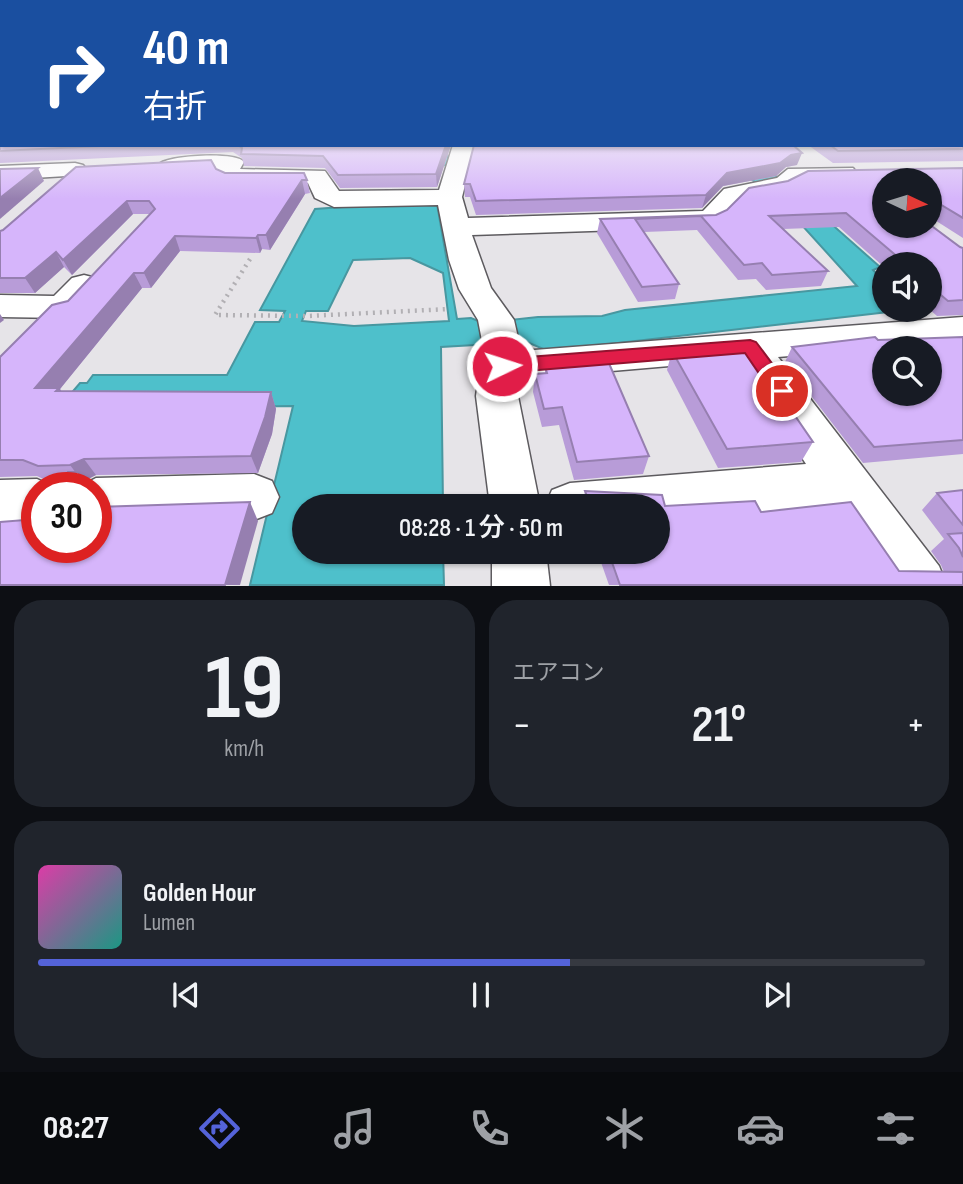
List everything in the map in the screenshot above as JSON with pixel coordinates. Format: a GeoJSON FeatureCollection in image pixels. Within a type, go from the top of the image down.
{"type":"FeatureCollection","features":[{"type":"Feature","properties":{"kind":"street"},"geometry":{"type":"LineString","coordinates":[[799,152],[827,174]]}},
{"type":"Feature","properties":{"kind":"street"},"geometry":{"type":"LineString","coordinates":[[461,157],[449,197],[455,227],[475,289],[500,344],[497,396],[513,494]]}},
{"type":"Feature","properties":{"kind":"street"},"geometry":{"type":"LineString","coordinates":[[141,167],[233,162],[227,173],[230,176],[317,176],[324,193],[334,199],[449,197]]}},
{"type":"Feature","properties":{"kind":"street"},"geometry":{"type":"LineString","coordinates":[[0,173],[101,169]]}},
{"type":"Feature","properties":{"kind":"street"},"geometry":{"type":"LineString","coordinates":[[47,195],[75,170]]}},
{"type":"Feature","properties":{"kind":"street"},"geometry":{"type":"LineString","coordinates":[[455,227],[711,219],[733,194],[768,187],[796,174],[868,173]]}},
{"type":"Feature","properties":{"kind":"street"},"geometry":{"type":"LineString","coordinates":[[0,306],[63,307],[108,260]]}},
{"type":"Feature","properties":{"kind":"street"},"geometry":{"type":"LineString","coordinates":[[500,344],[750,346],[963,329]]}},
{"type":"Feature","properties":{"kind":"street"},"geometry":{"type":"LineString","coordinates":[[750,346],[919,586]]}},
{"type":"Feature","properties":{"kind":"street"},"geometry":{"type":"LineString","coordinates":[[670,497],[846,482]]}},
{"type":"Feature","properties":{"kind":"street"},"geometry":{"type":"LineString","coordinates":[[112,501],[254,497]]}},
{"type":"Feature","properties":{"kind":"street"},"geometry":{"type":"LineString","coordinates":[[0,503],[21,502]]}},
{"type":"Feature","properties":{"kind":"street"},"geometry":{"type":"LineString","coordinates":[[520,564],[521,586]]}},
{"type":"Feature","properties":{"kind":"path"},"geometry":{"type":"LineString","coordinates":[[250,259],[215,315],[308,316],[446,309]]}},
{"type":"Feature","properties":{"kind":"water"},"geometry":{"type":"Polygon","coordinates":[[[332,147],[442,147],[448,157],[482,158],[703,152],[699,147],[729,147],[763,172],[772,172],[777,177],[774,183],[793,190],[872,260],[872,314],[548,351],[527,342],[441,347],[443,494],[292,494],[292,564],[443,564],[444,585],[250,585],[293,406],[199,407],[202,400],[62,404],[80,383],[87,383],[93,375],[227,375],[255,322],[279,322],[285,311],[260,310],[315,209],[424,201],[437,204],[457,319],[471,318],[483,323],[538,317],[602,316],[625,310],[857,286],[781,202],[730,163],[591,167],[506,175],[479,172],[470,165],[372,166],[332,147]],[[410,258],[353,260],[328,311],[306,311],[302,321],[354,326],[449,321],[443,273],[410,258]]]}},
{"type":"Feature","properties":{"kind":"building"},"geometry":{"type":"Polygon","coordinates":[[[0,147],[81,147],[0,151],[0,147]]]}},
{"type":"Feature","properties":{"kind":"building"},"geometry":{"type":"Polygon","coordinates":[[[445,147],[436,174],[338,175],[323,156],[241,154],[242,148],[445,147]]]}},
{"type":"Feature","properties":{"kind":"building"},"geometry":{"type":"Polygon","coordinates":[[[473,147],[795,147],[802,153],[791,155],[780,163],[727,173],[706,195],[476,201],[470,184],[464,184],[473,147]]]}},
{"type":"Feature","properties":{"kind":"building"},"geometry":{"type":"Polygon","coordinates":[[[833,147],[963,149],[838,151],[833,147]]]}},
{"type":"Feature","properties":{"kind":"building"},"geometry":{"type":"Polygon","coordinates":[[[211,160],[216,169],[225,173],[304,173],[307,180],[302,180],[266,235],[258,235],[256,238],[175,236],[144,273],[134,273],[35,388],[59,388],[56,391],[271,392],[251,456],[84,459],[70,465],[38,466],[23,460],[0,460],[0,357],[52,305],[68,301],[155,209],[149,201],[127,201],[63,260],[56,252],[25,278],[0,278],[0,231],[76,167],[211,160]]]}},
{"type":"Feature","properties":{"kind":"building"},"geometry":{"type":"Polygon","coordinates":[[[38,168],[0,198],[0,169],[38,168]]]}},
{"type":"Feature","properties":{"kind":"building"},"geometry":{"type":"Polygon","coordinates":[[[942,168],[963,168],[963,218],[942,205],[942,168]]]}},
{"type":"Feature","properties":{"kind":"building"},"geometry":{"type":"Polygon","coordinates":[[[872,170],[872,235],[846,213],[769,216],[828,271],[772,275],[762,263],[744,265],[701,216],[635,219],[679,284],[642,287],[600,219],[716,215],[727,210],[749,188],[788,181],[808,171],[872,170]]]}},
{"type":"Feature","properties":{"kind":"building"},"geometry":{"type":"Polygon","coordinates":[[[942,234],[963,248],[963,300],[948,301],[942,296],[942,252],[892,252],[875,238],[942,238],[942,234]]]}},
{"type":"Feature","properties":{"kind":"building"},"geometry":{"type":"Polygon","coordinates":[[[872,337],[872,406],[942,406],[942,338],[963,337],[963,440],[874,447],[792,347],[872,337]]]}},
{"type":"Feature","properties":{"kind":"building"},"geometry":{"type":"Polygon","coordinates":[[[747,346],[813,442],[727,449],[672,351],[747,346]]]}},
{"type":"Feature","properties":{"kind":"building"},"geometry":{"type":"Polygon","coordinates":[[[608,361],[649,456],[577,462],[562,407],[544,409],[535,374],[547,373],[545,366],[608,361]]]}},
{"type":"Feature","properties":{"kind":"building"},"geometry":{"type":"Polygon","coordinates":[[[963,490],[963,525],[937,493],[963,490]]]}},
{"type":"Feature","properties":{"kind":"building"},"geometry":{"type":"Polygon","coordinates":[[[585,491],[643,494],[586,494],[585,491]]]}},
{"type":"Feature","properties":{"kind":"building"},"geometry":{"type":"Polygon","coordinates":[[[755,501],[761,512],[851,502],[899,571],[963,572],[963,585],[620,585],[613,564],[670,564],[670,506],[755,501]]]}},
{"type":"Feature","properties":{"kind":"building"},"geometry":{"type":"Polygon","coordinates":[[[250,502],[225,585],[0,585],[0,522],[21,520],[21,563],[112,563],[112,506],[250,502]]]}},
{"type":"Feature","properties":{"kind":"building"},"geometry":{"type":"Polygon","coordinates":[[[963,533],[963,557],[948,534],[963,533]]]}},
{"type":"Feature","properties":{"kind":"route"},"geometry":{"type":"LineString","coordinates":[[502,366],[750,346],[782,391]]}}]}
